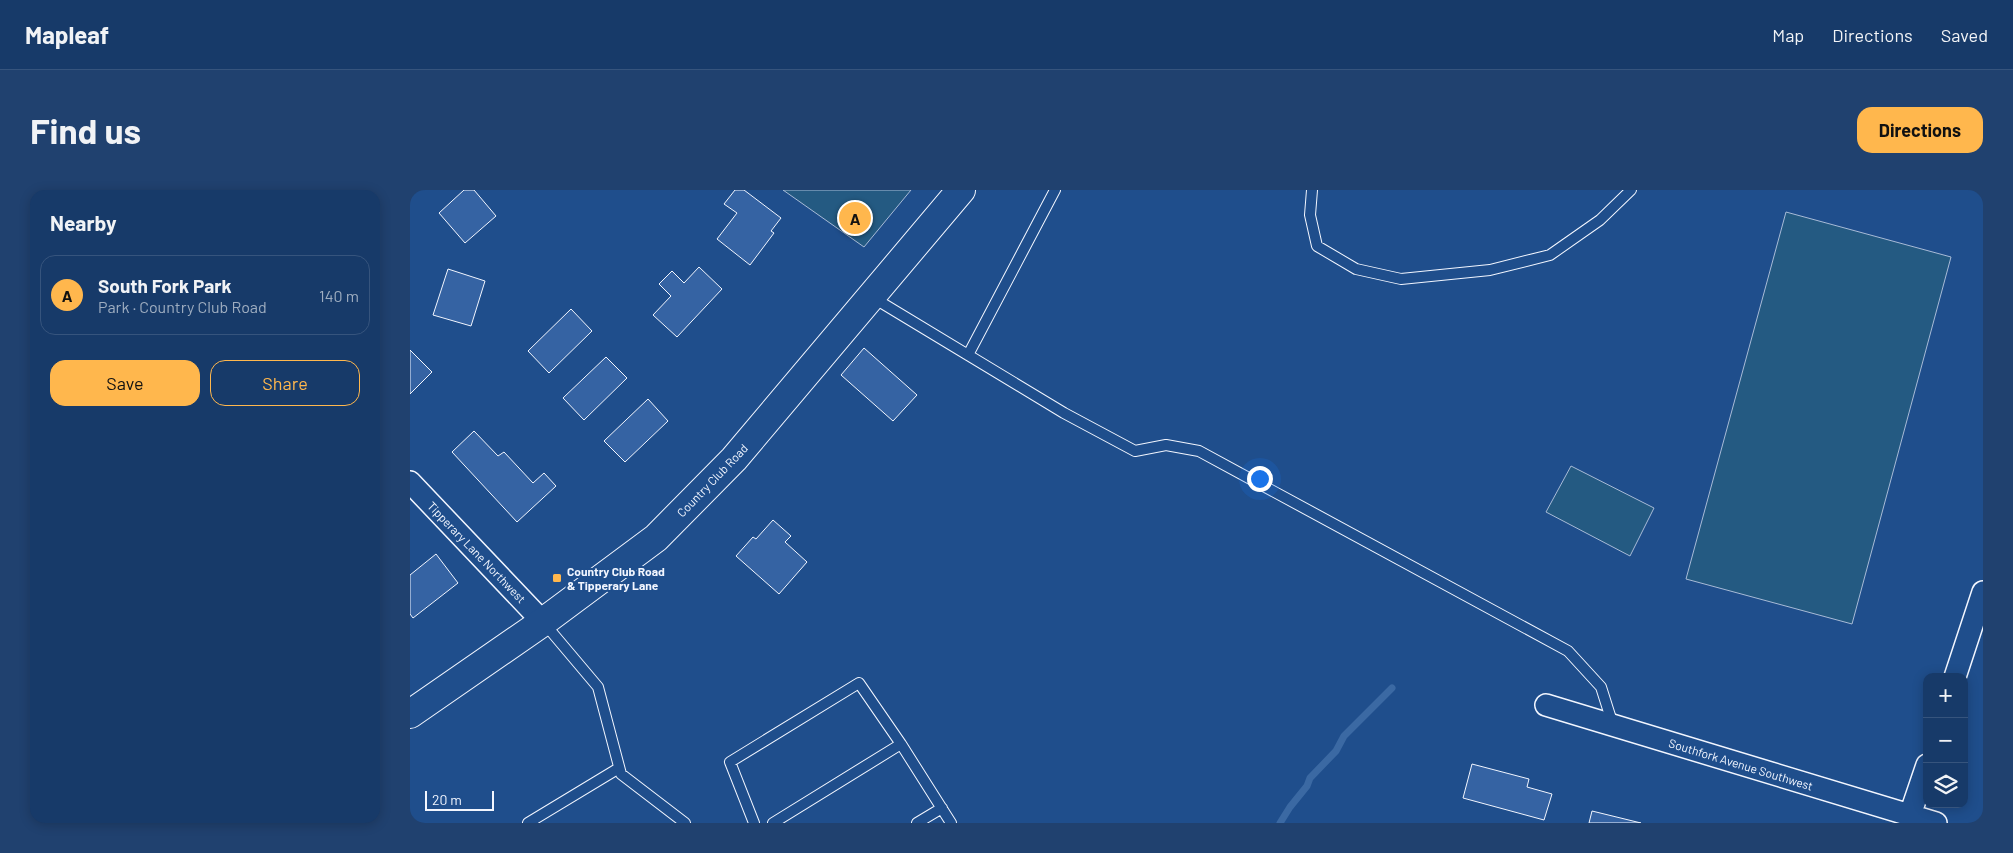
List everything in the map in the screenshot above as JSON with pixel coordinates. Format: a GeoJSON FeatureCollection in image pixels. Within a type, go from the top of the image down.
{"type":"FeatureCollection","features":[{"type":"Feature","properties":{"kind":"main road","name":"Country Club Road"},"geometry":{"type":"LineString","coordinates":[[410,714],[543,622],[656,538],[734,459],[961,190]]}},
{"type":"Feature","properties":{"kind":"street","name":"Tipperary Lane Northwest"},"geometry":{"type":"LineString","coordinates":[[410,482],[543,622]]}},
{"type":"Feature","properties":{"kind":"street"},"geometry":{"type":"LineString","coordinates":[[1956,673],[1983,592]]}},
{"type":"Feature","properties":{"kind":"street","name":"Southfork Avenue Southwest"},"geometry":{"type":"LineString","coordinates":[[1546,705],[1936,823]]}},
{"type":"Feature","properties":{"kind":"street"},"geometry":{"type":"LineString","coordinates":[[1910,815],[1923,777]]}},
{"type":"Feature","properties":{"kind":"lane"},"geometry":{"type":"LineString","coordinates":[[968,355],[1055,190]]}},
{"type":"Feature","properties":{"kind":"lane"},"geometry":{"type":"LineString","coordinates":[[1312,190],[1310,215],[1317,246],[1356,269],[1402,279],[1490,270],[1550,255],[1600,220],[1631,190]]}},
{"type":"Feature","properties":{"kind":"lane"},"geometry":{"type":"LineString","coordinates":[[871,296],[1064,413],[1135,450],[1166,445],[1199,451],[1568,651],[1601,687],[1614,726]]}},
{"type":"Feature","properties":{"kind":"lane"},"geometry":{"type":"LineString","coordinates":[[543,622],[598,687],[620,774],[684,823]]}},
{"type":"Feature","properties":{"kind":"lane"},"geometry":{"type":"LineString","coordinates":[[754,823],[730,762],[859,683],[901,744],[951,823]]}},
{"type":"Feature","properties":{"kind":"lane"},"geometry":{"type":"LineString","coordinates":[[773,823],[901,744]]}},
{"type":"Feature","properties":{"kind":"lane"},"geometry":{"type":"LineString","coordinates":[[528,823],[619,768]]}},
{"type":"Feature","properties":{"kind":"lane"},"geometry":{"type":"LineString","coordinates":[[917,823],[942,808]]}},
{"type":"Feature","properties":{"kind":"shaded area"},"geometry":{"type":"Polygon","coordinates":[[[783,190],[911,190],[864,247],[783,190]]]}},
{"type":"Feature","properties":{"kind":"shaded area"},"geometry":{"type":"Polygon","coordinates":[[[1786,212],[1951,257],[1852,624],[1686,579],[1786,212]]]}},
{"type":"Feature","properties":{"kind":"shaded area"},"geometry":{"type":"Polygon","coordinates":[[[1571,466],[1654,508],[1630,556],[1546,512],[1571,466]]]}},
{"type":"Feature","properties":{"kind":"building"},"geometry":{"type":"Polygon","coordinates":[[[464,190],[474,190],[496,216],[465,243],[439,213],[464,190]]]}},
{"type":"Feature","properties":{"kind":"building"},"geometry":{"type":"Polygon","coordinates":[[[735,190],[744,190],[781,218],[771,231],[774,233],[750,265],[717,239],[737,213],[724,204],[735,190]]]}},
{"type":"Feature","properties":{"kind":"building"},"geometry":{"type":"Polygon","coordinates":[[[699,267],[722,289],[677,337],[653,315],[671,296],[659,284],[672,271],[684,283],[699,267]]]}},
{"type":"Feature","properties":{"kind":"building"},"geometry":{"type":"Polygon","coordinates":[[[448,269],[485,281],[471,326],[433,315],[448,269]]]}},
{"type":"Feature","properties":{"kind":"building"},"geometry":{"type":"Polygon","coordinates":[[[571,309],[592,331],[549,373],[528,351],[571,309]]]}},
{"type":"Feature","properties":{"kind":"building"},"geometry":{"type":"Polygon","coordinates":[[[864,348],[917,395],[893,421],[841,375],[864,348]]]}},
{"type":"Feature","properties":{"kind":"building"},"geometry":{"type":"Polygon","coordinates":[[[410,350],[432,372],[410,394],[410,350]]]}},
{"type":"Feature","properties":{"kind":"building"},"geometry":{"type":"Polygon","coordinates":[[[606,357],[627,378],[584,420],[563,398],[606,357]]]}},
{"type":"Feature","properties":{"kind":"building"},"geometry":{"type":"Polygon","coordinates":[[[648,399],[668,421],[625,462],[604,441],[648,399]]]}},
{"type":"Feature","properties":{"kind":"building"},"geometry":{"type":"Polygon","coordinates":[[[474,431],[498,456],[504,452],[533,483],[544,473],[556,486],[517,522],[452,452],[474,431]]]}},
{"type":"Feature","properties":{"kind":"building"},"geometry":{"type":"Polygon","coordinates":[[[773,520],[791,536],[785,542],[807,562],[779,594],[736,556],[753,537],[756,539],[773,520]]]}},
{"type":"Feature","properties":{"kind":"building"},"geometry":{"type":"Polygon","coordinates":[[[436,554],[458,583],[413,618],[410,614],[410,575],[436,554]]]}},
{"type":"Feature","properties":{"kind":"building"},"geometry":{"type":"Polygon","coordinates":[[[1472,764],[1529,779],[1527,787],[1552,794],[1544,820],[1463,798],[1472,764]]]}},
{"type":"Feature","properties":{"kind":"building"},"geometry":{"type":"Polygon","coordinates":[[[1592,811],[1641,823],[1589,823],[1592,811]]]}},
{"type":"Feature","properties":{"kind":"waterway"},"geometry":{"type":"LineString","coordinates":[[1280,823],[1307,786],[1310,778],[1336,751],[1344,736],[1392,688]]}},
{"type":"Feature","properties":{"kind":"place","name":"South Fork Park"},"geometry":{"type":"Point","coordinates":[855,218]}},
{"type":"Feature","properties":{"kind":"place","name":"Country Club Road & Tipperary Lane"},"geometry":{"type":"Point","coordinates":[557,578]}}]}
